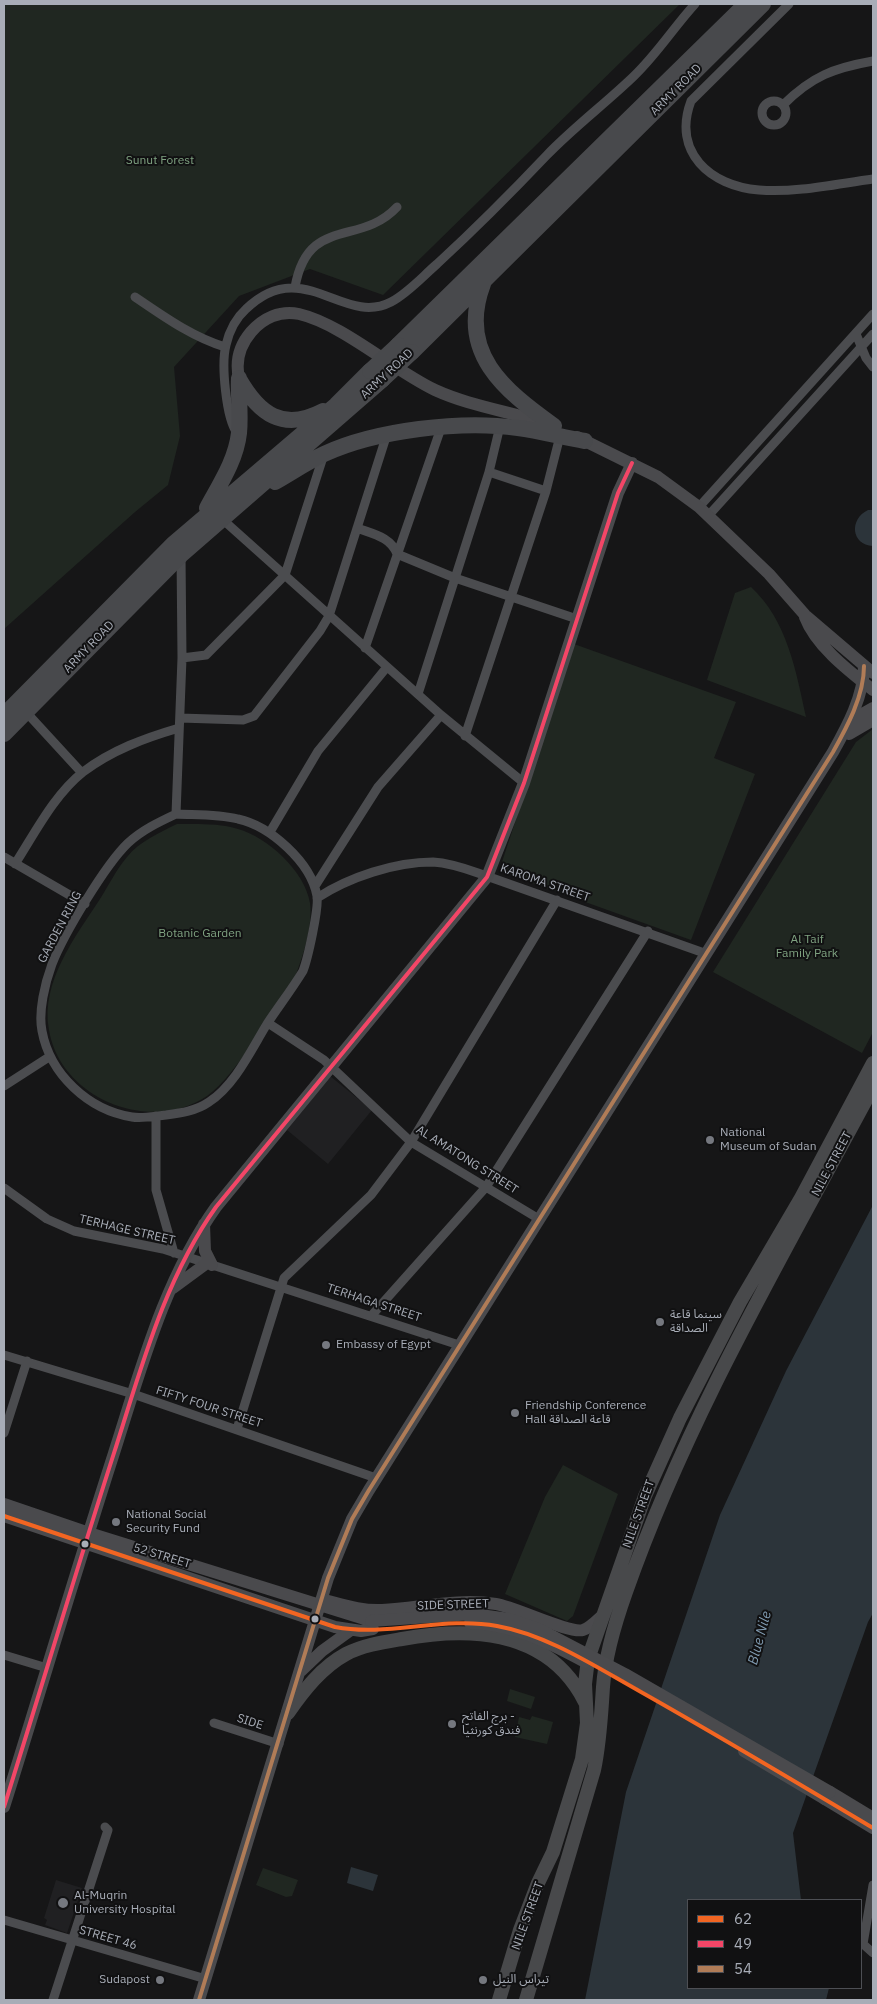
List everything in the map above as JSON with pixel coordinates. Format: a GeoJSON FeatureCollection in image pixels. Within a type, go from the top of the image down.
{"type":"FeatureCollection","features":[{"type":"Feature","properties":{"kind":"highway","name":"ARMY ROAD"},"geometry":{"type":"LineString","coordinates":[[405,348],[746,4]]}},
{"type":"Feature","properties":{"kind":"highway","name":"ARMY ROAD"},"geometry":{"type":"LineString","coordinates":[[4,734],[181,555],[244,499],[405,348],[484,280],[763,4]]}},
{"type":"Feature","properties":{"kind":"highway"},"geometry":{"type":"LineString","coordinates":[[484,280],[478,297],[476,322],[480,348],[488,366],[511,394],[557,431]]}},
{"type":"Feature","properties":{"kind":"highway","name":"ARMY ROAD"},"geometry":{"type":"LineString","coordinates":[[4,715],[200,519],[336,404],[376,375]]}},
{"type":"Feature","properties":{"kind":"highway"},"geometry":{"type":"LineString","coordinates":[[200,519],[232,460],[239,434],[238,378]]}},
{"type":"Feature","properties":{"kind":"highway"},"geometry":{"type":"LineString","coordinates":[[238,378],[254,403],[273,416],[298,419],[315,416],[336,404]]}},
{"type":"Feature","properties":{"kind":"highway"},"geometry":{"type":"LineString","coordinates":[[244,499],[324,454],[387,434],[441,428],[500,426],[557,431],[585,441]]}},
{"type":"Feature","properties":{"kind":"main road"},"geometry":{"type":"LineString","coordinates":[[238,378],[238,354],[254,329],[273,315],[299,314],[334,330],[419,382],[444,394],[557,431]]}},
{"type":"Feature","properties":{"kind":"main road"},"geometry":{"type":"LineString","coordinates":[[199,2000],[331,1570],[352,1519],[459,1345],[707,954],[840,739],[869,687],[869,670],[805,614],[768,574],[704,511],[658,477],[585,441]]}},
{"type":"Feature","properties":{"kind":"main road"},"geometry":{"type":"LineString","coordinates":[[4,1807],[133,1394],[170,1290],[180,1255],[330,1067],[487,877],[524,783],[618,493],[632,463]]}},
{"type":"Feature","properties":{"kind":"main road"},"geometry":{"type":"LineString","coordinates":[[805,614],[809,627],[826,647],[869,687]]}},
{"type":"Feature","properties":{"kind":"main road"},"geometry":{"type":"LineString","coordinates":[[840,739],[857,717],[873,708]]}},
{"type":"Feature","properties":{"kind":"main road"},"geometry":{"type":"LineString","coordinates":[[840,739],[873,720]]}},
{"type":"Feature","properties":{"kind":"main road","name":"NILE STREET"},"geometry":{"type":"LineString","coordinates":[[526,2000],[594,1770],[601,1734],[603,1686],[615,1629],[626,1592],[670,1479],[873,1063]]}},
{"type":"Feature","properties":{"kind":"main road","name":"NILE STREET"},"geometry":{"type":"LineString","coordinates":[[499,2000],[520,1930],[538,1883],[548,1865],[577,1775],[585,1742],[588,1659],[654,1472],[740,1302],[806,1200],[873,1087]]}},
{"type":"Feature","properties":{"kind":"main road"},"geometry":{"type":"LineString","coordinates":[[170,1290],[209,1264],[205,1251],[204,1224]]}},
{"type":"Feature","properties":{"kind":"main road"},"geometry":{"type":"LineString","coordinates":[[740,1302],[754,1309]]}},
{"type":"Feature","properties":{"kind":"main road"},"geometry":{"type":"LineString","coordinates":[[654,1472],[670,1479]]}},
{"type":"Feature","properties":{"kind":"main road","name":"52 STREET"},"geometry":{"type":"LineString","coordinates":[[4,1504],[87,1539],[335,1627],[364,1628]]}},
{"type":"Feature","properties":{"kind":"main road","name":"52 STREET"},"geometry":{"type":"LineString","coordinates":[[4,1516],[322,1603]]}},
{"type":"Feature","properties":{"kind":"main road"},"geometry":{"type":"LineString","coordinates":[[322,1603],[364,1628],[455,1622],[478,1623],[531,1634],[623,1682],[716,1734],[873,1828]]}},
{"type":"Feature","properties":{"kind":"main road","name":"SIDE STREET"},"geometry":{"type":"LineString","coordinates":[[322,1603],[381,1610],[448,1603],[496,1604],[575,1631],[587,1628],[604,1614]]}},
{"type":"Feature","properties":{"kind":"main road"},"geometry":{"type":"LineString","coordinates":[[301,1671],[322,1651],[364,1628],[473,1614],[509,1619],[539,1629],[702,1717],[873,1818]]}},
{"type":"Feature","properties":{"kind":"main road"},"geometry":{"type":"LineString","coordinates":[[364,1628],[366,1647]]}},
{"type":"Feature","properties":{"kind":"main road"},"geometry":{"type":"LineString","coordinates":[[288,1713],[324,1669],[347,1653],[366,1647],[430,1634],[479,1634],[510,1639],[532,1646],[555,1662],[570,1676],[587,1707]]}},
{"type":"Feature","properties":{"kind":"street"},"geometry":{"type":"LineString","coordinates":[[239,434],[232,424],[229,411],[225,385],[225,347],[237,320],[252,303],[275,290],[295,288],[323,293],[358,306],[375,308],[396,300],[485,220],[553,150],[633,77],[694,4]]}},
{"type":"Feature","properties":{"kind":"street"},"geometry":{"type":"LineString","coordinates":[[789,4],[691,101],[686,122],[688,146],[695,159],[712,175],[731,183],[758,190],[780,190],[873,179]]}},
{"type":"Feature","properties":{"kind":"street"},"geometry":{"type":"LineString","coordinates":[[783,105],[800,88],[823,73],[849,65],[873,61]]}},
{"type":"Feature","properties":{"kind":"street"},"geometry":{"type":"LineString","coordinates":[[295,288],[301,263],[312,248],[337,234],[380,221],[397,207]]}},
{"type":"Feature","properties":{"kind":"street"},"geometry":{"type":"LineString","coordinates":[[135,297],[199,337],[225,347]]}},
{"type":"Feature","properties":{"kind":"street"},"geometry":{"type":"LineString","coordinates":[[704,511],[824,367],[873,314]]}},
{"type":"Feature","properties":{"kind":"street"},"geometry":{"type":"LineString","coordinates":[[856,334],[873,367]]}},
{"type":"Feature","properties":{"kind":"street"},"geometry":{"type":"LineString","coordinates":[[704,511],[834,378],[873,334]]}},
{"type":"Feature","properties":{"kind":"street"},"geometry":{"type":"LineString","coordinates":[[824,367],[834,378]]}},
{"type":"Feature","properties":{"kind":"street"},"geometry":{"type":"LineString","coordinates":[[418,694],[489,472],[500,426]]}},
{"type":"Feature","properties":{"kind":"street"},"geometry":{"type":"LineString","coordinates":[[366,648],[441,428]]}},
{"type":"Feature","properties":{"kind":"street"},"geometry":{"type":"LineString","coordinates":[[465,736],[546,490],[557,431]]}},
{"type":"Feature","properties":{"kind":"street"},"geometry":{"type":"LineString","coordinates":[[15,864],[48,813],[82,773],[118,749],[180,723],[243,720],[254,716],[320,631],[329,616],[387,434]]}},
{"type":"Feature","properties":{"kind":"street"},"geometry":{"type":"LineString","coordinates":[[182,658],[206,655],[285,575],[324,454]]}},
{"type":"Feature","properties":{"kind":"street"},"geometry":{"type":"LineString","coordinates":[[489,472],[546,490]]}},
{"type":"Feature","properties":{"kind":"street"},"geometry":{"type":"LineString","coordinates":[[222,519],[465,736],[524,783]]}},
{"type":"Feature","properties":{"kind":"street"},"geometry":{"type":"LineString","coordinates":[[357,528],[385,538],[395,548],[397,554],[455,578],[577,619]]}},
{"type":"Feature","properties":{"kind":"street"},"geometry":{"type":"LineString","coordinates":[[176,814],[182,658],[181,555]]}},
{"type":"Feature","properties":{"kind":"street"},"geometry":{"type":"LineString","coordinates":[[270,832],[318,751],[387,667]]}},
{"type":"Feature","properties":{"kind":"street"},"geometry":{"type":"LineString","coordinates":[[26,712],[82,773]]}},
{"type":"Feature","properties":{"kind":"street"},"geometry":{"type":"LineString","coordinates":[[314,886],[378,787],[441,715]]}},
{"type":"Feature","properties":{"kind":"street","name":"GARDEN RING"},"geometry":{"type":"LineString","coordinates":[[176,814],[220,815],[240,819],[270,832],[290,850],[314,886],[318,898],[307,959],[303,971],[233,1078],[209,1102],[185,1113],[133,1117],[112,1112],[73,1088],[49,1057],[41,1029],[43,1003],[48,976],[57,953],[113,859],[127,844],[158,823],[176,814]]}},
{"type":"Feature","properties":{"kind":"street"},"geometry":{"type":"LineString","coordinates":[[4,857],[85,904]]}},
{"type":"Feature","properties":{"kind":"street","name":"KAROMA STREET"},"geometry":{"type":"LineString","coordinates":[[318,898],[336,886],[358,877],[423,863],[440,863],[458,866],[707,954]]}},
{"type":"Feature","properties":{"kind":"street"},"geometry":{"type":"LineString","coordinates":[[237,1429],[286,1274],[371,1195],[411,1142],[557,900]]}},
{"type":"Feature","properties":{"kind":"street"},"geometry":{"type":"LineString","coordinates":[[372,1315],[486,1187],[648,932]]}},
{"type":"Feature","properties":{"kind":"street","name":"AL AMATONG STREET"},"geometry":{"type":"LineString","coordinates":[[268,1024],[316,1054],[411,1142],[539,1219]]}},
{"type":"Feature","properties":{"kind":"street"},"geometry":{"type":"LineString","coordinates":[[4,1086],[49,1057]]}},
{"type":"Feature","properties":{"kind":"street"},"geometry":{"type":"LineString","coordinates":[[156,1116],[156,1190],[180,1255]]}},
{"type":"Feature","properties":{"kind":"street","name":"TERHAGE STREET"},"geometry":{"type":"LineString","coordinates":[[4,1188],[26,1205],[69,1229],[180,1255],[281,1286]]}},
{"type":"Feature","properties":{"kind":"street","name":"TERHAGA STREET"},"geometry":{"type":"LineString","coordinates":[[281,1286],[459,1345]]}},
{"type":"Feature","properties":{"kind":"street","name":"FIFTY FOUR STREET"},"geometry":{"type":"LineString","coordinates":[[4,1355],[133,1394],[376,1478]]}},
{"type":"Feature","properties":{"kind":"street"},"geometry":{"type":"LineString","coordinates":[[4,1433],[27,1361]]}},
{"type":"Feature","properties":{"kind":"street"},"geometry":{"type":"LineString","coordinates":[[4,1655],[47,1668]]}},
{"type":"Feature","properties":{"kind":"street","name":"SIDE"},"geometry":{"type":"LineString","coordinates":[[214,1723],[279,1744]]}},
{"type":"Feature","properties":{"kind":"street"},"geometry":{"type":"LineString","coordinates":[[53,2000],[107,1829]]}},
{"type":"Feature","properties":{"kind":"street"},"geometry":{"type":"LineString","coordinates":[[873,1885],[864,1915],[863,1944],[873,1953]]}},
{"type":"Feature","properties":{"kind":"street","name":"STREET 46"},"geometry":{"type":"LineString","coordinates":[[4,1920],[206,1979]]}},
{"type":"Feature","properties":{"kind":"shaded area"},"geometry":{"type":"Polygon","coordinates":[[[330,1076],[372,1110],[328,1164],[287,1130],[330,1076]]]}},
{"type":"Feature","properties":{"kind":"shaded area","name":"Al-Muqrin University Hospital"},"geometry":{"type":"Polygon","coordinates":[[[56,1880],[82,1888],[67,1933],[45,1925],[47,1920],[44,1918],[56,1880]]]}},
{"type":"Feature","properties":{"kind":"green space","name":"Sunut Forest"},"geometry":{"type":"Polygon","coordinates":[[[4,4],[680,4],[383,295],[310,269],[239,296],[174,367],[180,436],[168,485],[4,629],[4,4]]]}},
{"type":"Feature","properties":{"kind":"green space"},"geometry":{"type":"Polygon","coordinates":[[[751,587],[763,600],[782,631],[794,664],[806,717],[707,680],[735,593],[751,587]]]}},
{"type":"Feature","properties":{"kind":"green space"},"geometry":{"type":"Polygon","coordinates":[[[574,644],[736,702],[714,758],[755,774],[691,940],[499,871],[574,644]]]}},
{"type":"Feature","properties":{"kind":"green space","name":"Al Taif Family Park"},"geometry":{"type":"Polygon","coordinates":[[[873,729],[873,1032],[862,1053],[713,972],[856,742],[873,729]]]}},
{"type":"Feature","properties":{"kind":"green space","name":"Botanic Garden"},"geometry":{"type":"Polygon","coordinates":[[[177,824],[208,824],[231,827],[249,833],[272,847],[293,868],[307,891],[311,912],[309,931],[295,977],[254,1041],[219,1086],[207,1096],[184,1107],[160,1112],[135,1110],[111,1103],[89,1091],[70,1074],[57,1054],[49,1030],[50,994],[62,960],[123,862],[132,851],[144,842],[177,824]]]}},
{"type":"Feature","properties":{"kind":"green space"},"geometry":{"type":"Polygon","coordinates":[[[563,1465],[618,1494],[573,1616],[567,1621],[505,1594],[545,1497],[563,1465]]]}},
{"type":"Feature","properties":{"kind":"green space"},"geometry":{"type":"Polygon","coordinates":[[[510,1689],[535,1697],[531,1709],[507,1701],[510,1689]]]}},
{"type":"Feature","properties":{"kind":"green space"},"geometry":{"type":"Polygon","coordinates":[[[532,1716],[553,1722],[547,1744],[515,1737],[519,1717],[530,1720],[532,1716]]]}},
{"type":"Feature","properties":{"kind":"green space"},"geometry":{"type":"Polygon","coordinates":[[[263,1868],[298,1880],[292,1896],[286,1897],[256,1885],[263,1868]]]}},
{"type":"Feature","properties":{"kind":"water"},"geometry":{"type":"Polygon","coordinates":[[[868,510],[873,510],[873,546],[866,545],[860,541],[855,531],[858,519],[868,510]]]}},
{"type":"Feature","properties":{"kind":"water","name":"Blue Nile"},"geometry":{"type":"Polygon","coordinates":[[[873,1205],[873,1613],[868,1622],[793,1833],[801,1899],[687,1899],[687,1989],[829,1989],[826,2000],[585,2000],[626,1792],[720,1515],[786,1371],[873,1205]]]}},
{"type":"Feature","properties":{"kind":"water"},"geometry":{"type":"Polygon","coordinates":[[[351,1867],[378,1875],[373,1891],[347,1883],[351,1867]]]}},
{"type":"Feature","properties":{"kind":"transit line","name":"49"},"geometry":{"type":"LineString","coordinates":[[4,1807],[144,1357],[182,1264],[216,1207],[487,877],[524,783],[618,493],[632,463]]}},
{"type":"Feature","properties":{"kind":"transit line","name":"54"},"geometry":{"type":"LineString","coordinates":[[199,2000],[328,1578],[352,1519],[833,752],[858,700],[864,666]]}},
{"type":"Feature","properties":{"kind":"transit line","name":"62"},"geometry":{"type":"LineString","coordinates":[[4,1516],[335,1627],[375,1630],[456,1623],[497,1626],[516,1630],[553,1644],[607,1672],[873,1828]]}},
{"type":"Feature","properties":{"kind":"place","name":"National Museum of Sudan"},"geometry":{"type":"Point","coordinates":[710,1140]}},
{"type":"Feature","properties":{"kind":"place","name":"سينما قاعة الصداقة"},"geometry":{"type":"Point","coordinates":[660,1322]}},
{"type":"Feature","properties":{"kind":"place","name":"Embassy of Egypt"},"geometry":{"type":"Point","coordinates":[326,1345]}},
{"type":"Feature","properties":{"kind":"place","name":"Friendship Conference Hall قاعة الصداقة"},"geometry":{"type":"Point","coordinates":[515,1413]}},
{"type":"Feature","properties":{"kind":"place","name":"National Social Security Fund"},"geometry":{"type":"Point","coordinates":[116,1522]}},
{"type":"Feature","properties":{"kind":"place","name":"برج الفاتح - فندق كورنثيا"},"geometry":{"type":"Point","coordinates":[452,1724]}},
{"type":"Feature","properties":{"kind":"place","name":"Al-Muqrin University Hospital"},"geometry":{"type":"Point","coordinates":[63,1903]}},
{"type":"Feature","properties":{"kind":"place","name":"Sudapost"},"geometry":{"type":"Point","coordinates":[160,1980]}},
{"type":"Feature","properties":{"kind":"place","name":"تيراس النيل"},"geometry":{"type":"Point","coordinates":[483,1980]}}]}
